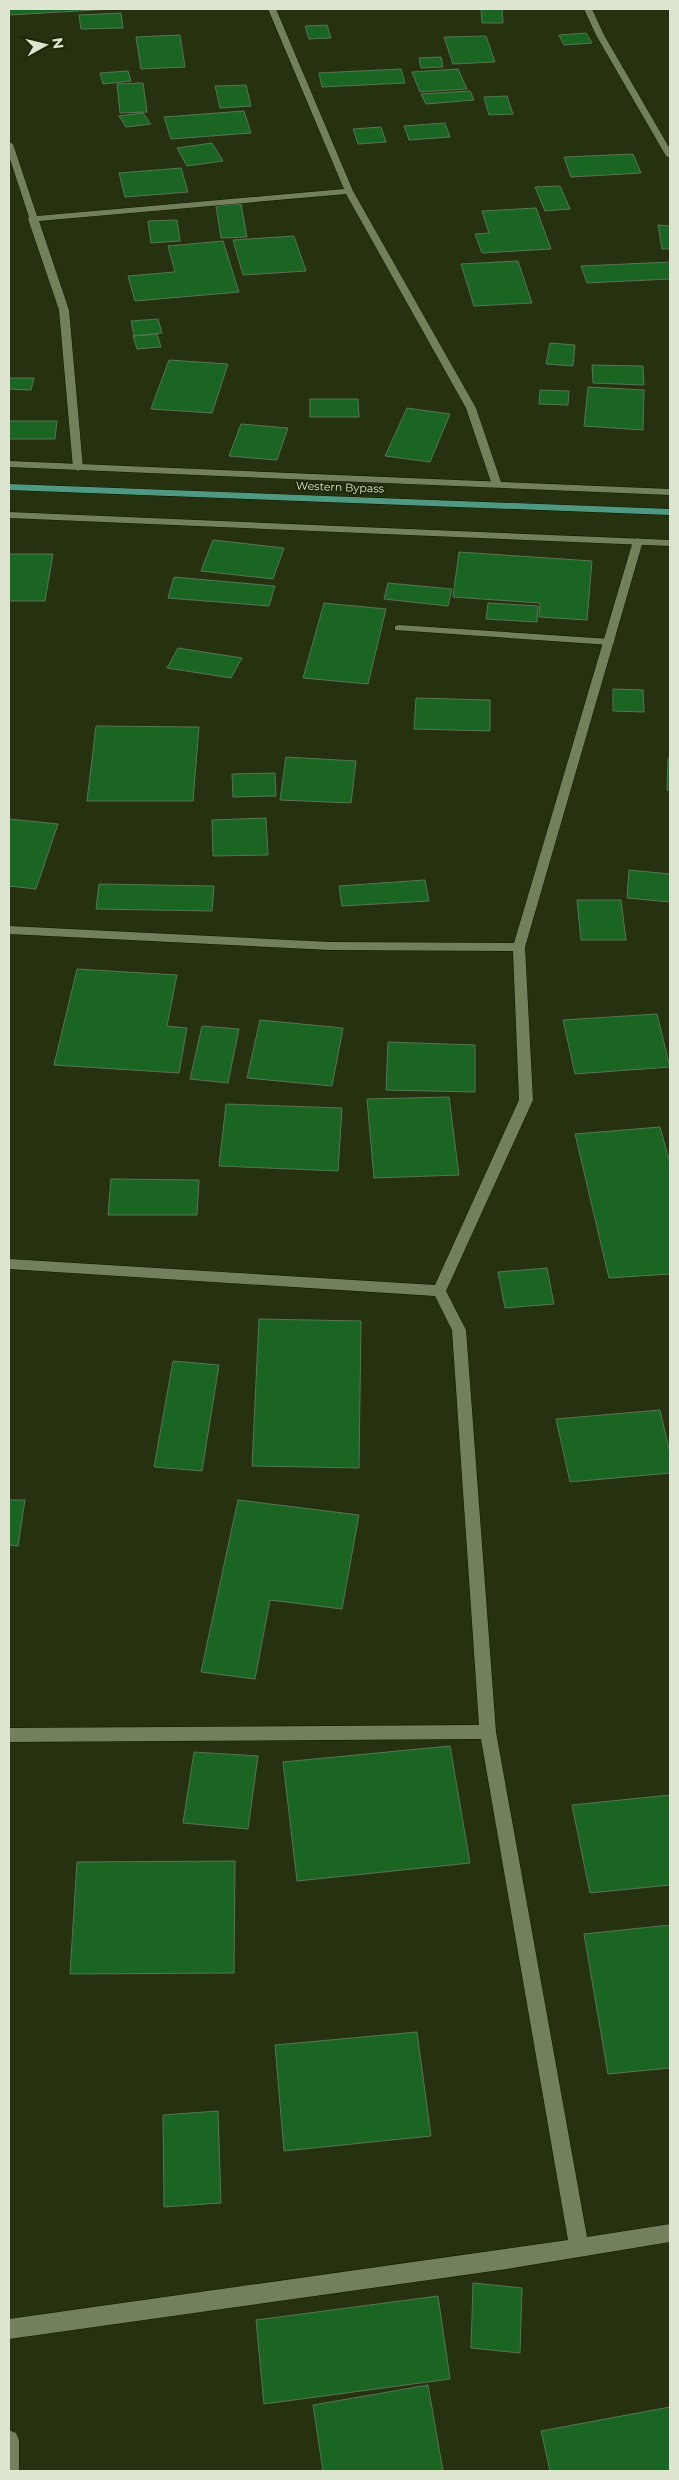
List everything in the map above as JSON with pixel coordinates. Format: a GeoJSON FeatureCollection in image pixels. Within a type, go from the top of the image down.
{"type":"FeatureCollection","features":[{"type":"Feature","properties":{"kind":"main road","name":"Western Bypass"},"geometry":{"type":"LineString","coordinates":[[9,487],[670,512]]}},
{"type":"Feature","properties":{"kind":"street"},"geometry":{"type":"LineString","coordinates":[[272,9],[349,191],[471,408],[497,485]]}},
{"type":"Feature","properties":{"kind":"street"},"geometry":{"type":"LineString","coordinates":[[588,9],[600,34],[670,156]]}},
{"type":"Feature","properties":{"kind":"street"},"geometry":{"type":"LineString","coordinates":[[9,144],[64,310],[78,468]]}},
{"type":"Feature","properties":{"kind":"street"},"geometry":{"type":"LineString","coordinates":[[32,218],[349,191]]}},
{"type":"Feature","properties":{"kind":"street"},"geometry":{"type":"LineString","coordinates":[[9,464],[670,492]]}},
{"type":"Feature","properties":{"kind":"street"},"geometry":{"type":"LineString","coordinates":[[9,515],[670,542]]}},
{"type":"Feature","properties":{"kind":"street"},"geometry":{"type":"LineString","coordinates":[[439,1291],[526,1100],[519,947],[610,642],[638,541]]}},
{"type":"Feature","properties":{"kind":"street"},"geometry":{"type":"LineString","coordinates":[[9,930],[330,946],[519,947]]}},
{"type":"Feature","properties":{"kind":"street"},"geometry":{"type":"LineString","coordinates":[[9,1264],[439,1291]]}},
{"type":"Feature","properties":{"kind":"street"},"geometry":{"type":"LineString","coordinates":[[439,1291],[459,1330],[488,1732],[579,2248]]}},
{"type":"Feature","properties":{"kind":"street"},"geometry":{"type":"LineString","coordinates":[[9,1735],[488,1732]]}},
{"type":"Feature","properties":{"kind":"street"},"geometry":{"type":"LineString","coordinates":[[9,2329],[579,2248],[670,2233]]}},
{"type":"Feature","properties":{"kind":"street"},"geometry":{"type":"LineString","coordinates":[[9,2440],[9,2471]]}},
{"type":"Feature","properties":{"kind":"lane"},"geometry":{"type":"LineString","coordinates":[[399,628],[610,642]]}},
{"type":"Feature","properties":{"kind":"building"},"geometry":{"type":"Polygon","coordinates":[[[9,9],[112,9],[9,15],[9,9]]]}},
{"type":"Feature","properties":{"kind":"building"},"geometry":{"type":"Polygon","coordinates":[[[481,9],[502,9],[503,23],[482,23],[481,9]]]}},
{"type":"Feature","properties":{"kind":"building"},"geometry":{"type":"Polygon","coordinates":[[[121,13],[123,28],[81,29],[79,15],[121,13]]]}},
{"type":"Feature","properties":{"kind":"building"},"geometry":{"type":"Polygon","coordinates":[[[327,25],[331,38],[309,39],[305,26],[327,25]]]}},
{"type":"Feature","properties":{"kind":"building"},"geometry":{"type":"Polygon","coordinates":[[[586,33],[592,43],[564,45],[559,35],[586,33]]]}},
{"type":"Feature","properties":{"kind":"building"},"geometry":{"type":"Polygon","coordinates":[[[180,35],[185,67],[141,69],[136,37],[180,35]]]}},
{"type":"Feature","properties":{"kind":"building"},"geometry":{"type":"Polygon","coordinates":[[[486,36],[495,62],[453,64],[444,37],[486,36]]]}},
{"type":"Feature","properties":{"kind":"building"},"geometry":{"type":"Polygon","coordinates":[[[441,57],[443,67],[421,68],[419,58],[441,57]]]}},
{"type":"Feature","properties":{"kind":"building"},"geometry":{"type":"Polygon","coordinates":[[[401,69],[405,83],[322,87],[319,73],[401,69]]]}},
{"type":"Feature","properties":{"kind":"building"},"geometry":{"type":"Polygon","coordinates":[[[458,69],[467,89],[420,92],[412,72],[458,69]]]}},
{"type":"Feature","properties":{"kind":"building"},"geometry":{"type":"Polygon","coordinates":[[[128,71],[131,81],[103,84],[100,73],[128,71]]]}},
{"type":"Feature","properties":{"kind":"building"},"geometry":{"type":"Polygon","coordinates":[[[143,83],[147,112],[120,113],[117,84],[143,83]]]}},
{"type":"Feature","properties":{"kind":"building"},"geometry":{"type":"Polygon","coordinates":[[[246,85],[251,106],[220,108],[215,86],[246,85]]]}},
{"type":"Feature","properties":{"kind":"building"},"geometry":{"type":"Polygon","coordinates":[[[470,91],[474,100],[426,104],[421,94],[470,91]]]}},
{"type":"Feature","properties":{"kind":"building"},"geometry":{"type":"Polygon","coordinates":[[[507,96],[513,114],[489,115],[484,97],[507,96]]]}},
{"type":"Feature","properties":{"kind":"building"},"geometry":{"type":"Polygon","coordinates":[[[244,111],[251,133],[171,139],[164,117],[244,111]]]}},
{"type":"Feature","properties":{"kind":"building"},"geometry":{"type":"Polygon","coordinates":[[[143,113],[151,124],[126,127],[119,116],[143,113]]]}},
{"type":"Feature","properties":{"kind":"building"},"geometry":{"type":"Polygon","coordinates":[[[445,123],[450,137],[409,140],[404,126],[445,123]]]}},
{"type":"Feature","properties":{"kind":"building"},"geometry":{"type":"Polygon","coordinates":[[[381,127],[386,142],[358,144],[353,129],[381,127]]]}},
{"type":"Feature","properties":{"kind":"building"},"geometry":{"type":"Polygon","coordinates":[[[212,143],[223,161],[187,166],[177,148],[212,143]]]}},
{"type":"Feature","properties":{"kind":"building"},"geometry":{"type":"Polygon","coordinates":[[[633,154],[641,173],[571,177],[564,157],[633,154]]]}},
{"type":"Feature","properties":{"kind":"building"},"geometry":{"type":"Polygon","coordinates":[[[181,168],[188,192],[125,197],[119,173],[181,168]]]}},
{"type":"Feature","properties":{"kind":"building"},"geometry":{"type":"Polygon","coordinates":[[[560,186],[570,209],[545,211],[535,187],[560,186]]]}},
{"type":"Feature","properties":{"kind":"building"},"geometry":{"type":"Polygon","coordinates":[[[241,204],[247,237],[221,238],[216,206],[241,204]]]}},
{"type":"Feature","properties":{"kind":"building"},"geometry":{"type":"Polygon","coordinates":[[[536,208],[551,249],[482,253],[475,234],[489,233],[482,211],[536,208]]]}},
{"type":"Feature","properties":{"kind":"building"},"geometry":{"type":"Polygon","coordinates":[[[177,220],[180,241],[151,243],[148,221],[177,220]]]}},
{"type":"Feature","properties":{"kind":"building"},"geometry":{"type":"Polygon","coordinates":[[[658,225],[670,226],[670,249],[662,249],[658,225]]]}},
{"type":"Feature","properties":{"kind":"building"},"geometry":{"type":"Polygon","coordinates":[[[294,236],[306,271],[243,275],[233,240],[294,236]]]}},
{"type":"Feature","properties":{"kind":"building"},"geometry":{"type":"Polygon","coordinates":[[[223,241],[239,292],[135,301],[128,276],[175,272],[168,246],[223,241]]]}},
{"type":"Feature","properties":{"kind":"building"},"geometry":{"type":"Polygon","coordinates":[[[518,261],[532,303],[474,306],[461,264],[518,261]]]}},
{"type":"Feature","properties":{"kind":"building"},"geometry":{"type":"Polygon","coordinates":[[[670,262],[670,279],[587,283],[581,266],[670,262]]]}},
{"type":"Feature","properties":{"kind":"building"},"geometry":{"type":"Polygon","coordinates":[[[158,319],[162,333],[134,336],[131,321],[158,319]]]}},
{"type":"Feature","properties":{"kind":"building"},"geometry":{"type":"Polygon","coordinates":[[[157,334],[161,347],[137,349],[133,336],[157,334]]]}},
{"type":"Feature","properties":{"kind":"building"},"geometry":{"type":"Polygon","coordinates":[[[550,343],[575,345],[573,366],[546,364],[550,343]]]}},
{"type":"Feature","properties":{"kind":"building"},"geometry":{"type":"Polygon","coordinates":[[[169,360],[228,364],[212,413],[151,409],[169,360]]]}},
{"type":"Feature","properties":{"kind":"building"},"geometry":{"type":"Polygon","coordinates":[[[592,365],[643,366],[644,385],[593,383],[592,365]]]}},
{"type":"Feature","properties":{"kind":"building"},"geometry":{"type":"Polygon","coordinates":[[[9,378],[34,378],[31,390],[9,389],[9,378]]]}},
{"type":"Feature","properties":{"kind":"building"},"geometry":{"type":"Polygon","coordinates":[[[588,387],[644,390],[643,430],[584,426],[588,387]]]}},
{"type":"Feature","properties":{"kind":"building"},"geometry":{"type":"Polygon","coordinates":[[[540,390],[569,391],[568,405],[539,404],[540,390]]]}},
{"type":"Feature","properties":{"kind":"building"},"geometry":{"type":"Polygon","coordinates":[[[310,399],[358,399],[359,417],[310,417],[310,399]]]}},
{"type":"Feature","properties":{"kind":"building"},"geometry":{"type":"Polygon","coordinates":[[[407,408],[450,414],[430,462],[385,456],[407,408]]]}},
{"type":"Feature","properties":{"kind":"building"},"geometry":{"type":"Polygon","coordinates":[[[9,421],[57,421],[55,439],[9,439],[9,421]]]}},
{"type":"Feature","properties":{"kind":"building"},"geometry":{"type":"Polygon","coordinates":[[[241,424],[288,428],[277,460],[229,456],[241,424]]]}},
{"type":"Feature","properties":{"kind":"building"},"geometry":{"type":"Polygon","coordinates":[[[213,540],[284,548],[273,579],[201,571],[213,540]]]}},
{"type":"Feature","properties":{"kind":"building"},"geometry":{"type":"Polygon","coordinates":[[[459,552],[592,561],[587,620],[539,617],[540,603],[453,597],[459,552]]]}},
{"type":"Feature","properties":{"kind":"building"},"geometry":{"type":"Polygon","coordinates":[[[9,554],[53,554],[45,601],[9,601],[9,554]]]}},
{"type":"Feature","properties":{"kind":"building"},"geometry":{"type":"Polygon","coordinates":[[[174,577],[275,586],[269,606],[168,598],[174,577]]]}},
{"type":"Feature","properties":{"kind":"building"},"geometry":{"type":"Polygon","coordinates":[[[388,583],[452,589],[448,606],[384,599],[388,583]]]}},
{"type":"Feature","properties":{"kind":"building"},"geometry":{"type":"Polygon","coordinates":[[[324,603],[386,609],[368,684],[303,678],[324,603]]]}},
{"type":"Feature","properties":{"kind":"building"},"geometry":{"type":"Polygon","coordinates":[[[488,603],[538,606],[537,622],[486,619],[488,603]]]}},
{"type":"Feature","properties":{"kind":"building"},"geometry":{"type":"Polygon","coordinates":[[[178,648],[242,658],[231,678],[167,668],[178,648]]]}},
{"type":"Feature","properties":{"kind":"building"},"geometry":{"type":"Polygon","coordinates":[[[613,689],[643,690],[644,712],[613,711],[613,689]]]}},
{"type":"Feature","properties":{"kind":"building"},"geometry":{"type":"Polygon","coordinates":[[[416,698],[490,700],[490,731],[414,729],[416,698]]]}},
{"type":"Feature","properties":{"kind":"building"},"geometry":{"type":"Polygon","coordinates":[[[96,726],[199,727],[193,801],[87,801],[96,726]]]}},
{"type":"Feature","properties":{"kind":"building"},"geometry":{"type":"Polygon","coordinates":[[[286,757],[356,761],[351,803],[280,800],[286,757]]]}},
{"type":"Feature","properties":{"kind":"building"},"geometry":{"type":"Polygon","coordinates":[[[668,758],[670,758],[670,790],[667,790],[668,758]]]}},
{"type":"Feature","properties":{"kind":"building"},"geometry":{"type":"Polygon","coordinates":[[[275,773],[276,796],[233,797],[232,774],[275,773]]]}},
{"type":"Feature","properties":{"kind":"building"},"geometry":{"type":"Polygon","coordinates":[[[266,818],[268,855],[213,856],[212,820],[266,818]]]}},
{"type":"Feature","properties":{"kind":"building"},"geometry":{"type":"Polygon","coordinates":[[[9,819],[58,824],[36,889],[9,886],[9,819]]]}},
{"type":"Feature","properties":{"kind":"building"},"geometry":{"type":"Polygon","coordinates":[[[629,870],[670,874],[670,902],[627,898],[629,870]]]}},
{"type":"Feature","properties":{"kind":"building"},"geometry":{"type":"Polygon","coordinates":[[[425,880],[429,901],[342,906],[339,886],[425,880]]]}},
{"type":"Feature","properties":{"kind":"building"},"geometry":{"type":"Polygon","coordinates":[[[99,884],[214,886],[212,911],[96,909],[99,884]]]}},
{"type":"Feature","properties":{"kind":"building"},"geometry":{"type":"Polygon","coordinates":[[[577,900],[621,900],[626,940],[581,940],[577,900]]]}},
{"type":"Feature","properties":{"kind":"building"},"geometry":{"type":"Polygon","coordinates":[[[77,969],[177,975],[167,1026],[187,1028],[179,1073],[54,1065],[77,969]]]}},
{"type":"Feature","properties":{"kind":"building"},"geometry":{"type":"Polygon","coordinates":[[[657,1014],[670,1067],[575,1074],[563,1020],[657,1014]]]}},
{"type":"Feature","properties":{"kind":"building"},"geometry":{"type":"Polygon","coordinates":[[[260,1020],[343,1028],[332,1086],[247,1078],[260,1020]]]}},
{"type":"Feature","properties":{"kind":"building"},"geometry":{"type":"Polygon","coordinates":[[[202,1026],[239,1029],[228,1083],[190,1079],[202,1026]]]}},
{"type":"Feature","properties":{"kind":"building"},"geometry":{"type":"Polygon","coordinates":[[[388,1042],[475,1045],[475,1092],[386,1090],[388,1042]]]}},
{"type":"Feature","properties":{"kind":"building"},"geometry":{"type":"Polygon","coordinates":[[[449,1097],[459,1175],[374,1178],[367,1099],[449,1097]]]}},
{"type":"Feature","properties":{"kind":"building"},"geometry":{"type":"Polygon","coordinates":[[[226,1104],[342,1108],[338,1171],[219,1166],[226,1104]]]}},
{"type":"Feature","properties":{"kind":"building"},"geometry":{"type":"Polygon","coordinates":[[[660,1127],[670,1163],[670,1274],[609,1278],[575,1134],[660,1127]]]}},
{"type":"Feature","properties":{"kind":"building"},"geometry":{"type":"Polygon","coordinates":[[[111,1179],[199,1180],[197,1215],[108,1215],[111,1179]]]}},
{"type":"Feature","properties":{"kind":"building"},"geometry":{"type":"Polygon","coordinates":[[[547,1268],[554,1304],[505,1308],[498,1272],[547,1268]]]}},
{"type":"Feature","properties":{"kind":"building"},"geometry":{"type":"Polygon","coordinates":[[[259,1319],[361,1321],[359,1468],[252,1466],[259,1319]]]}},
{"type":"Feature","properties":{"kind":"building"},"geometry":{"type":"Polygon","coordinates":[[[173,1361],[219,1365],[202,1471],[154,1467],[173,1361]]]}},
{"type":"Feature","properties":{"kind":"building"},"geometry":{"type":"Polygon","coordinates":[[[660,1410],[670,1453],[670,1473],[570,1482],[556,1419],[660,1410]]]}},
{"type":"Feature","properties":{"kind":"building"},"geometry":{"type":"Polygon","coordinates":[[[9,1500],[25,1500],[18,1546],[9,1545],[9,1500]]]}},
{"type":"Feature","properties":{"kind":"building"},"geometry":{"type":"Polygon","coordinates":[[[238,1500],[359,1515],[342,1609],[270,1600],[255,1679],[201,1672],[238,1500]]]}},
{"type":"Feature","properties":{"kind":"building"},"geometry":{"type":"Polygon","coordinates":[[[450,1746],[470,1863],[297,1881],[283,1762],[450,1746]]]}},
{"type":"Feature","properties":{"kind":"building"},"geometry":{"type":"Polygon","coordinates":[[[194,1752],[258,1756],[248,1829],[183,1823],[194,1752]]]}},
{"type":"Feature","properties":{"kind":"building"},"geometry":{"type":"Polygon","coordinates":[[[670,1795],[670,1885],[590,1893],[572,1805],[670,1795]]]}},
{"type":"Feature","properties":{"kind":"building"},"geometry":{"type":"Polygon","coordinates":[[[235,1861],[234,1973],[70,1974],[77,1862],[235,1861]]]}},
{"type":"Feature","properties":{"kind":"building"},"geometry":{"type":"Polygon","coordinates":[[[670,1925],[670,2068],[608,2074],[584,1934],[670,1925]]]}},
{"type":"Feature","properties":{"kind":"building"},"geometry":{"type":"Polygon","coordinates":[[[417,2032],[431,2136],[284,2151],[275,2045],[417,2032]]]}},
{"type":"Feature","properties":{"kind":"building"},"geometry":{"type":"Polygon","coordinates":[[[218,2111],[221,2203],[164,2207],[163,2115],[218,2111]]]}},
{"type":"Feature","properties":{"kind":"building"},"geometry":{"type":"Polygon","coordinates":[[[473,2283],[522,2288],[520,2353],[471,2348],[473,2283]]]}},
{"type":"Feature","properties":{"kind":"building"},"geometry":{"type":"Polygon","coordinates":[[[438,2296],[450,2379],[264,2404],[256,2320],[438,2296]]]}},
{"type":"Feature","properties":{"kind":"building"},"geometry":{"type":"Polygon","coordinates":[[[428,2385],[443,2471],[323,2471],[313,2405],[428,2385]]]}},
{"type":"Feature","properties":{"kind":"building"},"geometry":{"type":"Polygon","coordinates":[[[670,2407],[670,2471],[550,2471],[541,2431],[670,2407]]]}}]}
